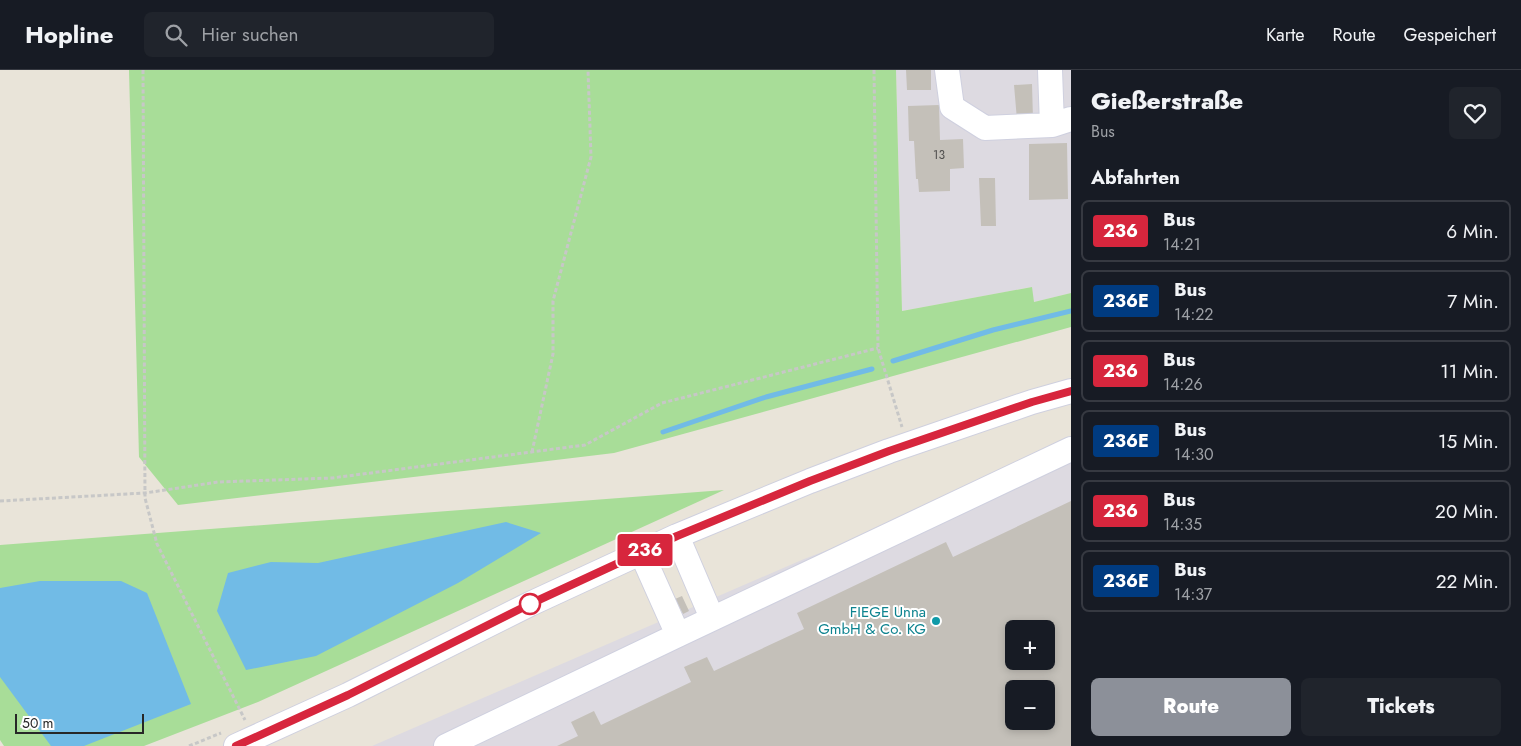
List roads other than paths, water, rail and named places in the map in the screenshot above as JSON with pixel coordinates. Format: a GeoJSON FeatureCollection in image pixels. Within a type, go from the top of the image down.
{"type":"FeatureCollection","features":[{"type":"Feature","properties":{"kind":"street"},"geometry":{"type":"LineString","coordinates":[[947,70],[952,107],[985,128],[1061,122],[1050,70]]}},
{"type":"Feature","properties":{"kind":"street"},"geometry":{"type":"LineString","coordinates":[[236,746],[348,695],[530,604],[677,536],[810,481],[889,451],[1032,402],[1071,392]]}},
{"type":"Feature","properties":{"kind":"street"},"geometry":{"type":"LineString","coordinates":[[446,746],[678,634],[1071,449]]}},
{"type":"Feature","properties":{"kind":"street"},"geometry":{"type":"LineString","coordinates":[[677,536],[712,618]]}},
{"type":"Feature","properties":{"kind":"street"},"geometry":{"type":"LineString","coordinates":[[641,552],[678,634]]}},
{"type":"Feature","properties":{"kind":"water"},"geometry":{"type":"Polygon","coordinates":[[[506,522],[541,533],[458,583],[316,656],[246,670],[217,611],[228,573],[271,562],[318,563],[506,522]]]}},
{"type":"Feature","properties":{"kind":"water"},"geometry":{"type":"Polygon","coordinates":[[[40,581],[121,581],[147,593],[191,704],[84,746],[51,746],[0,677],[0,588],[40,581]]]}},
{"type":"Feature","properties":{"kind":"waterway"},"geometry":{"type":"LineString","coordinates":[[893,361],[993,330],[1071,311]]}},
{"type":"Feature","properties":{"kind":"waterway"},"geometry":{"type":"LineString","coordinates":[[663,432],[766,397],[872,369]]}},
{"type":"Feature","properties":{"kind":"place","name":"FIEGE Unna GmbH & Co. KG"},"geometry":{"type":"Point","coordinates":[936,621]}}]}
